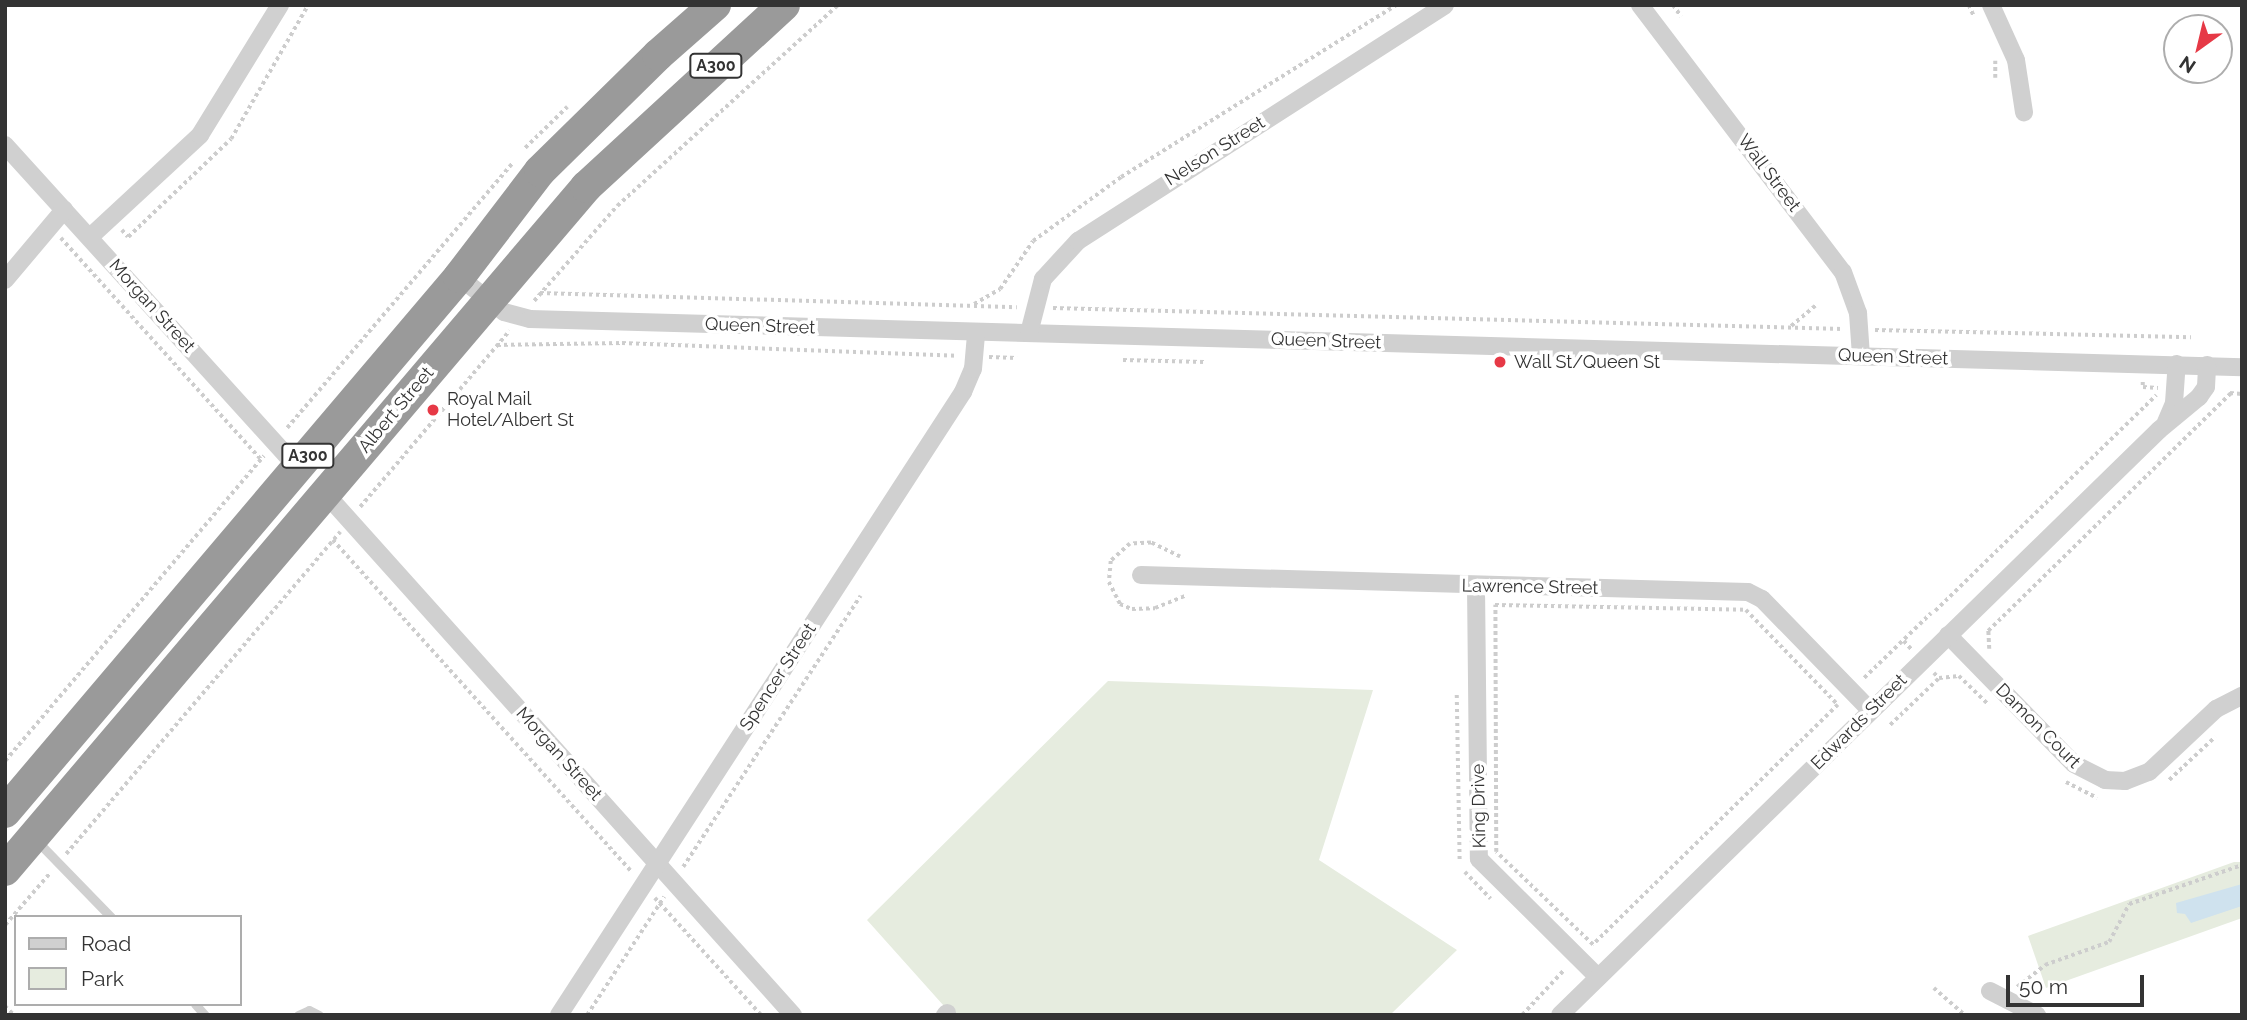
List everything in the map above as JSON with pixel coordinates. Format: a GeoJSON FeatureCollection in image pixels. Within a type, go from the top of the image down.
{"type":"FeatureCollection","features":[{"type":"Feature","properties":{"kind":"highway","name":"A300"},"geometry":{"type":"LineString","coordinates":[[5,813],[458,277],[540,171],[658,55],[715,5]]}},
{"type":"Feature","properties":{"kind":"highway","name":"Albert Street"},"geometry":{"type":"LineString","coordinates":[[5,870],[586,187],[784,5]]}},
{"type":"Feature","properties":{"kind":"street"},"geometry":{"type":"LineString","coordinates":[[90,237],[200,135],[280,5]]}},
{"type":"Feature","properties":{"kind":"street","name":"Nelson Street"},"geometry":{"type":"LineString","coordinates":[[1029,333],[1033,307],[1048,271],[1078,241],[1445,5]]}},
{"type":"Feature","properties":{"kind":"street","name":"Wall Street"},"geometry":{"type":"LineString","coordinates":[[1640,5],[1836,261],[1852,289],[1860,330],[1861,356]]}},
{"type":"Feature","properties":{"kind":"street"},"geometry":{"type":"LineString","coordinates":[[1991,5],[2016,60],[2024,112]]}},
{"type":"Feature","properties":{"kind":"street","name":"Morgan Street"},"geometry":{"type":"LineString","coordinates":[[5,145],[298,468]]}},
{"type":"Feature","properties":{"kind":"street"},"geometry":{"type":"LineString","coordinates":[[5,279],[64,210]]}},
{"type":"Feature","properties":{"kind":"street","name":"Queen Street"},"geometry":{"type":"LineString","coordinates":[[458,277],[488,301],[520,317],[2242,367]]}},
{"type":"Feature","properties":{"kind":"street","name":"Spencer Street"},"geometry":{"type":"LineString","coordinates":[[559,1015],[959,398],[975,356],[976,332]]}},
{"type":"Feature","properties":{"kind":"street","name":"Edwards Street"},"geometry":{"type":"LineString","coordinates":[[2159,430],[2173,408],[2177,364]]}},
{"type":"Feature","properties":{"kind":"street","name":"Edwards Street"},"geometry":{"type":"LineString","coordinates":[[1560,1015],[2159,430],[2201,394],[2207,365]]}},
{"type":"Feature","properties":{"kind":"street","name":"Morgan Street"},"geometry":{"type":"LineString","coordinates":[[325,493],[793,1015]]}},
{"type":"Feature","properties":{"kind":"street","name":"Lawrence Street"},"geometry":{"type":"LineString","coordinates":[[1140,575],[1751,593],[1871,711]]}},
{"type":"Feature","properties":{"kind":"street","name":"King Drive"},"geometry":{"type":"LineString","coordinates":[[1476,586],[1479,859],[1598,977]]}},
{"type":"Feature","properties":{"kind":"street","name":"Damon Court"},"geometry":{"type":"LineString","coordinates":[[1948,635],[2074,764],[2110,781],[2149,772],[2216,709],[2242,696]]}},
{"type":"Feature","properties":{"kind":"street"},"geometry":{"type":"LineString","coordinates":[[1996,995],[2037,1015]]}},
{"type":"Feature","properties":{"kind":"lane"},"geometry":{"type":"LineString","coordinates":[[33,837],[109,915]]}},
{"type":"Feature","properties":{"kind":"lane"},"geometry":{"type":"LineString","coordinates":[[298,1015],[306,1010],[319,1015]]}},
{"type":"Feature","properties":{"kind":"path"},"geometry":{"type":"LineString","coordinates":[[5,925],[540,293],[617,206],[838,5]]}},
{"type":"Feature","properties":{"kind":"path"},"geometry":{"type":"LineString","coordinates":[[972,305],[1000,289],[1033,241],[1110,185],[1396,5]]}},
{"type":"Feature","properties":{"kind":"path"},"geometry":{"type":"LineString","coordinates":[[1673,5],[1681,16]]}},
{"type":"Feature","properties":{"kind":"path"},"geometry":{"type":"LineString","coordinates":[[1969,5],[1979,27]]}},
{"type":"Feature","properties":{"kind":"path"},"geometry":{"type":"LineString","coordinates":[[1995,59],[1995,78]]}},
{"type":"Feature","properties":{"kind":"path"},"geometry":{"type":"LineString","coordinates":[[51,226],[261,460]]}},
{"type":"Feature","properties":{"kind":"path"},"geometry":{"type":"LineString","coordinates":[[540,293],[2191,337]]}},
{"type":"Feature","properties":{"kind":"path"},"geometry":{"type":"LineString","coordinates":[[1788,328],[1816,305]]}},
{"type":"Feature","properties":{"kind":"path"},"geometry":{"type":"LineString","coordinates":[[497,345],[622,343],[1017,358]]}},
{"type":"Feature","properties":{"kind":"path"},"geometry":{"type":"LineString","coordinates":[[1123,360],[1204,362]]}},
{"type":"Feature","properties":{"kind":"path"},"geometry":{"type":"LineString","coordinates":[[1865,679],[2156,396],[2161,388],[2143,387],[2143,364]]}},
{"type":"Feature","properties":{"kind":"path"},"geometry":{"type":"LineString","coordinates":[[1966,682],[1994,654],[1988,648],[1988,631],[2231,393]]}},
{"type":"Feature","properties":{"kind":"path"},"geometry":{"type":"LineString","coordinates":[[5,761],[275,443]]}},
{"type":"Feature","properties":{"kind":"path"},"geometry":{"type":"LineString","coordinates":[[333,540],[473,690],[761,1015]]}},
{"type":"Feature","properties":{"kind":"path"},"geometry":{"type":"LineString","coordinates":[[587,1015],[860,596]]}},
{"type":"Feature","properties":{"kind":"path"},"geometry":{"type":"LineString","coordinates":[[1495,605],[1746,610],[1838,705],[1592,945],[1496,852],[1495,605]]}},
{"type":"Feature","properties":{"kind":"path"},"geometry":{"type":"LineString","coordinates":[[1891,725],[1939,678]]}},
{"type":"Feature","properties":{"kind":"path"},"geometry":{"type":"LineString","coordinates":[[1996,995],[2045,965],[2109,942],[2130,904],[2242,865]]}},
{"type":"Feature","properties":{"kind":"path"},"geometry":{"type":"LineString","coordinates":[[1522,1015],[1566,972]]}},
{"type":"Feature","properties":{"kind":"path"},"geometry":{"type":"LineString","coordinates":[[1934,988],[1965,1015]]}},
{"type":"Feature","properties":{"kind":"path"},"geometry":{"type":"LineString","coordinates":[[5,1006],[15,1015]]}},
{"type":"Feature","properties":{"kind":"green space"},"geometry":{"type":"Polygon","coordinates":[[[1108,681],[1373,690],[1319,860],[1457,950],[1390,1015],[952,1015],[867,920],[1108,681]]]}},
{"type":"Feature","properties":{"kind":"green space"},"geometry":{"type":"Polygon","coordinates":[[[2234,862],[2242,862],[2242,918],[2046,988],[2028,936],[2234,862]]]}},
{"type":"Feature","properties":{"kind":"water"},"geometry":{"type":"Polygon","coordinates":[[[2242,884],[2242,906],[2191,923],[2185,914],[2177,913],[2176,903],[2242,884]]]}},
{"type":"Feature","properties":{"kind":"place","name":"Wall St/Queen St"},"geometry":{"type":"Point","coordinates":[1500,362]}},
{"type":"Feature","properties":{"kind":"place","name":"Royal Mail Hotel/Albert St"},"geometry":{"type":"Point","coordinates":[433,410]}}]}
